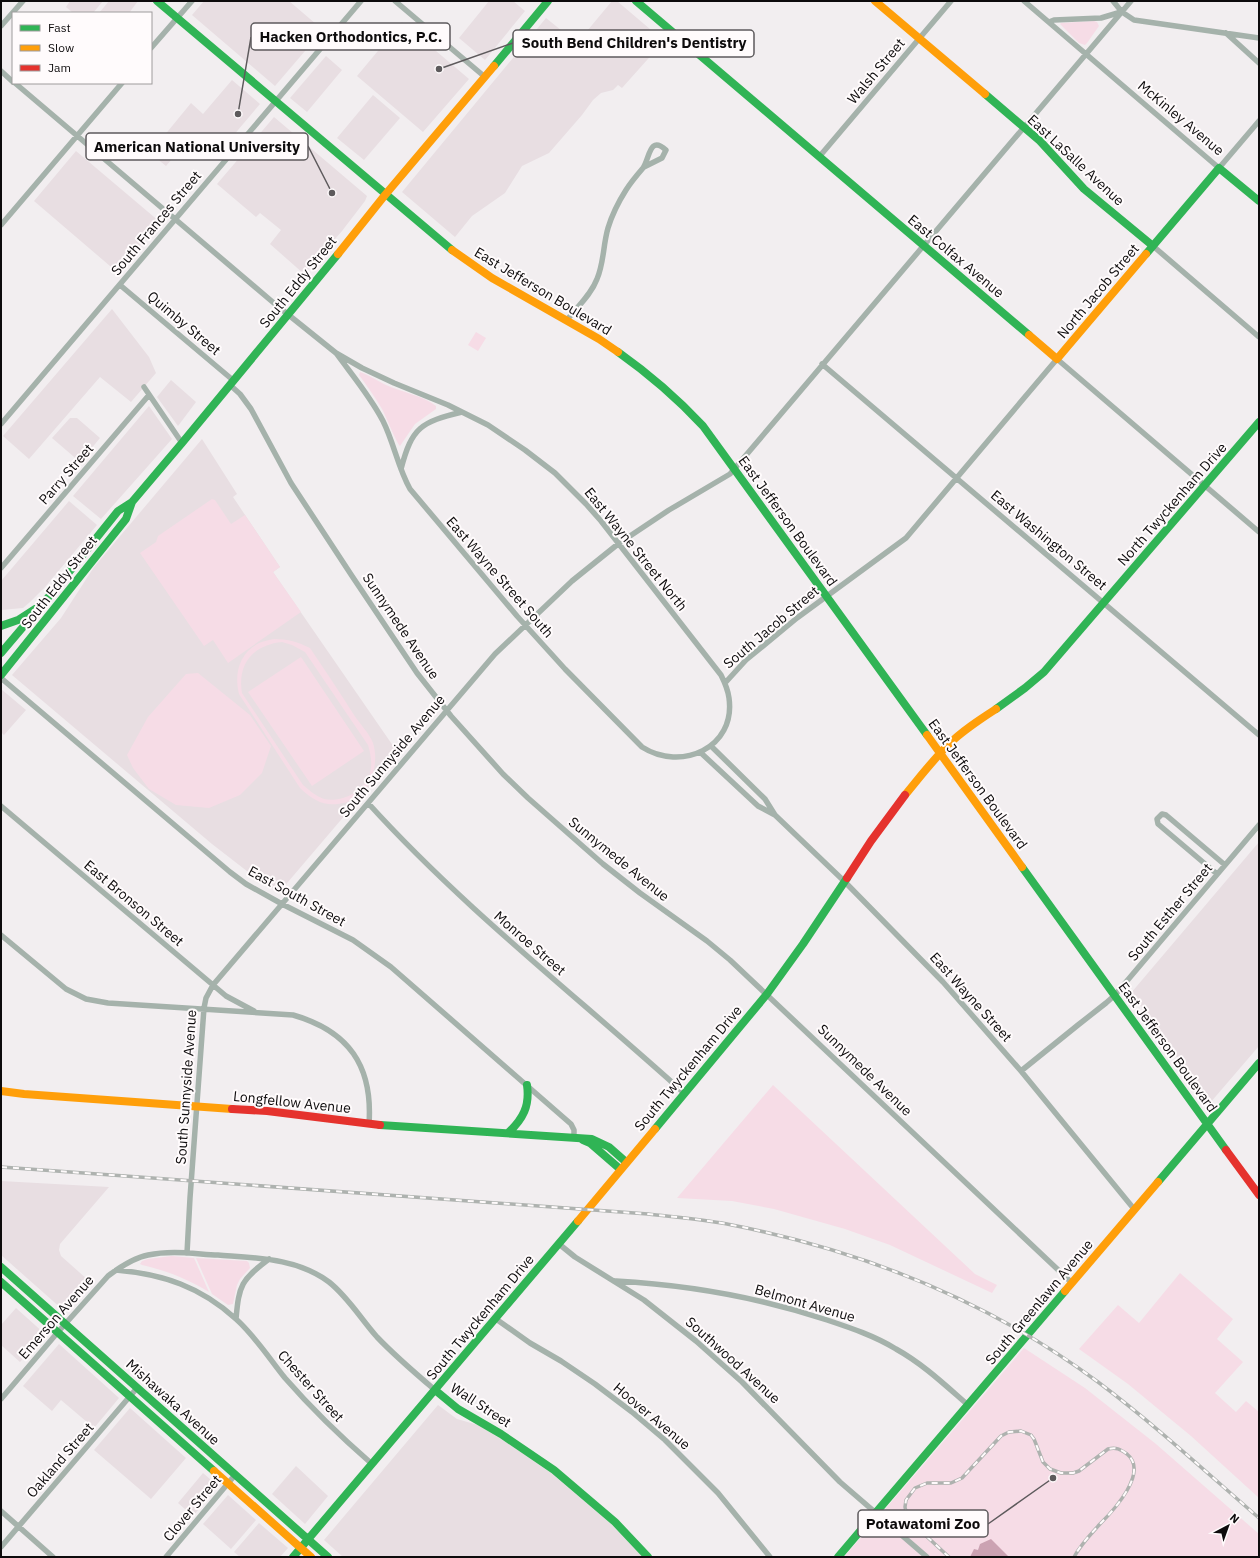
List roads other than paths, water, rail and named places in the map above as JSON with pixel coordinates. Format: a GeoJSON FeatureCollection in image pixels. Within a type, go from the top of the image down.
{"type":"FeatureCollection","features":[{"type":"Feature","properties":{"kind":"street"},"geometry":{"type":"LineString","coordinates":[[13,12],[23,1]]}},
{"type":"Feature","properties":{"kind":"street","name":"East Jefferson Boulevard"},"geometry":{"type":"LineString","coordinates":[[157,1],[428,232],[463,258],[511,290],[567,320],[613,348],[644,370],[663,386],[679,400],[703,426],[1259,1195]]}},
{"type":"Feature","properties":{"kind":"street"},"geometry":{"type":"LineString","coordinates":[[152,47],[192,1]]}},
{"type":"Feature","properties":{"kind":"street","name":"South Frances Street"},"geometry":{"type":"LineString","coordinates":[[1,424],[361,1]]}},
{"type":"Feature","properties":{"kind":"street"},"geometry":{"type":"LineString","coordinates":[[395,1],[485,78]]}},
{"type":"Feature","properties":{"kind":"street","name":"South Eddy Street"},"geometry":{"type":"LineString","coordinates":[[1,653],[43,604],[118,511],[132,502],[182,443],[339,254],[385,195],[485,78],[548,1]]}},
{"type":"Feature","properties":{"kind":"street","name":"East Colfax Avenue"},"geometry":{"type":"LineString","coordinates":[[636,1],[1259,532]]}},
{"type":"Feature","properties":{"kind":"street","name":"East LaSalle Avenue"},"geometry":{"type":"LineString","coordinates":[[875,1],[1047,148],[1084,189],[1259,337]]}},
{"type":"Feature","properties":{"kind":"street","name":"Walsh Street"},"geometry":{"type":"LineString","coordinates":[[819,157],[951,1]]}},
{"type":"Feature","properties":{"kind":"street","name":"McKinley Avenue"},"geometry":{"type":"LineString","coordinates":[[1024,1],[1259,201]]}},
{"type":"Feature","properties":{"kind":"street"},"geometry":{"type":"LineString","coordinates":[[1113,1],[1122,12],[1134,20],[1259,38]]}},
{"type":"Feature","properties":{"kind":"street","name":"South Sunnyside Avenue"},"geometry":{"type":"LineString","coordinates":[[187,1253],[204,1008],[206,998],[213,985],[484,665],[525,624],[572,581],[618,544],[669,510],[726,477],[1131,1]]}},
{"type":"Feature","properties":{"kind":"street"},"geometry":{"type":"LineString","coordinates":[[1049,22],[1054,20],[1101,18],[1122,12]]}},
{"type":"Feature","properties":{"kind":"street"},"geometry":{"type":"LineString","coordinates":[[1,26],[12,14]]}},
{"type":"Feature","properties":{"kind":"street"},"geometry":{"type":"LineString","coordinates":[[1225,33],[1259,63]]}},
{"type":"Feature","properties":{"kind":"street"},"geometry":{"type":"LineString","coordinates":[[1,71],[12,80]]}},
{"type":"Feature","properties":{"kind":"street"},"geometry":{"type":"LineString","coordinates":[[16,84],[175,220],[288,315],[336,353]]}},
{"type":"Feature","properties":{"kind":"street"},"geometry":{"type":"LineString","coordinates":[[1,225],[121,84]]}},
{"type":"Feature","properties":{"kind":"street","name":"North Jacob Street"},"geometry":{"type":"LineString","coordinates":[[956,477],[1259,121]]}},
{"type":"Feature","properties":{"kind":"street"},"geometry":{"type":"LineString","coordinates":[[567,320],[592,289],[601,268],[608,229],[612,217],[626,190],[644,167]]}},
{"type":"Feature","properties":{"kind":"street","name":"Quimby Street"},"geometry":{"type":"LineString","coordinates":[[120,284],[232,383]]}},
{"type":"Feature","properties":{"kind":"street","name":"East Wayne Street North"},"geometry":{"type":"LineString","coordinates":[[336,353],[362,368],[462,412],[510,439],[555,474],[586,504],[721,675],[725,683],[730,699],[728,718],[721,736],[711,746],[700,752]]}},
{"type":"Feature","properties":{"kind":"street","name":"East Wayne Street South"},"geometry":{"type":"LineString","coordinates":[[336,353],[364,391],[382,421],[405,480],[416,498],[495,592],[565,669],[642,747],[658,755],[669,757],[694,755],[700,752]]}},
{"type":"Feature","properties":{"kind":"street","name":"East Washington Street"},"geometry":{"type":"LineString","coordinates":[[822,364],[1259,735]]}},
{"type":"Feature","properties":{"kind":"street","name":"Sunnymede Avenue"},"geometry":{"type":"LineString","coordinates":[[232,383],[251,409],[290,482],[418,673],[446,710],[503,774],[622,880],[707,941],[767,994],[1072,1282]]}},
{"type":"Feature","properties":{"kind":"street"},"geometry":{"type":"LineString","coordinates":[[144,387],[182,443]]}},
{"type":"Feature","properties":{"kind":"street","name":"Parry Street"},"geometry":{"type":"LineString","coordinates":[[1,568],[149,395]]}},
{"type":"Feature","properties":{"kind":"street"},"geometry":{"type":"LineString","coordinates":[[401,469],[406,449],[417,432],[433,420],[462,412]]}},
{"type":"Feature","properties":{"kind":"street","name":"North Twyckenham Drive"},"geometry":{"type":"LineString","coordinates":[[1104,603],[1259,422]]}},
{"type":"Feature","properties":{"kind":"street","name":"South Jacob Street"},"geometry":{"type":"LineString","coordinates":[[725,683],[746,660],[797,618],[906,538],[956,477]]}},
{"type":"Feature","properties":{"kind":"street","name":"South Eddy Street"},"geometry":{"type":"LineString","coordinates":[[1,675],[126,518],[132,502]]}},
{"type":"Feature","properties":{"kind":"street","name":"South Twyckenham Drive"},"geometry":{"type":"LineString","coordinates":[[293,1557],[496,1319],[767,994],[803,944],[844,881],[894,809],[940,754],[964,731],[1025,688],[1044,672],[1104,603]]}},
{"type":"Feature","properties":{"kind":"street"},"geometry":{"type":"LineString","coordinates":[[1,626],[18,620],[43,604]]}},
{"type":"Feature","properties":{"kind":"street","name":"East South Street"},"geometry":{"type":"LineString","coordinates":[[1,678],[224,868],[246,884],[353,940],[391,967],[571,1124],[577,1138]]}},
{"type":"Feature","properties":{"kind":"street","name":"East Wayne Street"},"geometry":{"type":"LineString","coordinates":[[711,746],[766,799],[775,815]]}},
{"type":"Feature","properties":{"kind":"street","name":"East Wayne Street"},"geometry":{"type":"LineString","coordinates":[[700,752],[758,806],[775,815],[844,881],[943,982],[1021,1071],[1134,1209]]}},
{"type":"Feature","properties":{"kind":"street","name":"Monroe Street"},"geometry":{"type":"LineString","coordinates":[[368,803],[418,856],[467,904],[684,1093]]}},
{"type":"Feature","properties":{"kind":"street","name":"East Bronson Street"},"geometry":{"type":"LineString","coordinates":[[1,806],[226,996],[256,1012]]}},
{"type":"Feature","properties":{"kind":"street"},"geometry":{"type":"LineString","coordinates":[[1217,874],[1158,824],[1157,819],[1159,816],[1162,814],[1166,815],[1225,865]]}},
{"type":"Feature","properties":{"kind":"street","name":"South Esther Street"},"geometry":{"type":"LineString","coordinates":[[1021,1071],[1106,1004],[1115,995],[1259,825]]}},
{"type":"Feature","properties":{"kind":"street"},"geometry":{"type":"LineString","coordinates":[[1,935],[66,989],[86,999],[108,1002],[293,1015],[310,1020],[333,1033],[356,1058],[365,1075],[370,1100],[369,1124]]}},
{"type":"Feature","properties":{"kind":"street","name":"South Greenlawn Avenue"},"geometry":{"type":"LineString","coordinates":[[838,1557],[1259,1063]]}},
{"type":"Feature","properties":{"kind":"street"},"geometry":{"type":"LineString","coordinates":[[508,1133],[520,1121],[528,1108],[529,1094],[527,1085]]}},
{"type":"Feature","properties":{"kind":"street","name":"Longfellow Avenue"},"geometry":{"type":"LineString","coordinates":[[1,1091],[24,1094],[282,1112],[369,1124],[592,1139],[601,1142],[626,1162]]}},
{"type":"Feature","properties":{"kind":"street","name":"Longfellow Avenue"},"geometry":{"type":"LineString","coordinates":[[577,1138],[590,1143],[620,1169]]}},
{"type":"Feature","properties":{"kind":"street","name":"Southwood Avenue"},"geometry":{"type":"LineString","coordinates":[[559,1244],[566,1251],[614,1280],[660,1312],[712,1354],[742,1382],[840,1482],[927,1557]]}},
{"type":"Feature","properties":{"kind":"street","name":"Emerson Avenue"},"geometry":{"type":"LineString","coordinates":[[1,1399],[98,1286],[116,1270],[131,1261],[146,1256],[173,1252],[187,1253]]}},
{"type":"Feature","properties":{"kind":"street","name":"Wall Street"},"geometry":{"type":"LineString","coordinates":[[187,1253],[269,1259],[293,1264],[329,1282],[348,1301],[389,1349],[435,1390],[458,1409],[501,1434],[554,1470],[615,1522],[648,1557]]}},
{"type":"Feature","properties":{"kind":"street"},"geometry":{"type":"LineString","coordinates":[[236,1319],[238,1296],[244,1281],[253,1271],[269,1259]]}},
{"type":"Feature","properties":{"kind":"street","name":"Mishawaka Avenue"},"geometry":{"type":"LineString","coordinates":[[1,1267],[328,1557]]}},
{"type":"Feature","properties":{"kind":"street","name":"Chester Street"},"geometry":{"type":"LineString","coordinates":[[116,1270],[141,1272],[167,1279],[208,1298],[236,1319],[253,1337],[284,1377],[314,1411],[372,1464]]}},
{"type":"Feature","properties":{"kind":"street","name":"Belmont Avenue"},"geometry":{"type":"LineString","coordinates":[[614,1280],[671,1285],[746,1298],[840,1324],[882,1342],[909,1356],[968,1405]]}},
{"type":"Feature","properties":{"kind":"street","name":"Mishawaka Avenue"},"geometry":{"type":"LineString","coordinates":[[1,1282],[311,1557]]}},
{"type":"Feature","properties":{"kind":"street","name":"Hoover Avenue"},"geometry":{"type":"LineString","coordinates":[[496,1319],[518,1335],[595,1384],[632,1412],[660,1436],[718,1493],[770,1557]]}},
{"type":"Feature","properties":{"kind":"street","name":"Oakland Street"},"geometry":{"type":"LineString","coordinates":[[1,1547],[137,1388]]}},
{"type":"Feature","properties":{"kind":"street","name":"Clover Street"},"geometry":{"type":"LineString","coordinates":[[166,1557],[235,1475]]}},
{"type":"Feature","properties":{"kind":"street"},"geometry":{"type":"LineString","coordinates":[[1,1511],[54,1557]]}},
{"type":"Feature","properties":{"kind":"railway"},"geometry":{"type":"LineString","coordinates":[[1,1167],[648,1214],[727,1224],[826,1248],[875,1264],[922,1282],[968,1303],[1013,1327],[1056,1353],[1098,1382],[1139,1414],[1259,1518]]}},
{"type":"Feature","properties":{"kind":"railway"},"geometry":{"type":"LineString","coordinates":[[949,1557],[910,1521],[907,1517],[905,1507],[906,1500],[915,1488],[927,1483],[951,1483],[962,1478],[1001,1436],[1009,1432],[1021,1431],[1031,1435],[1034,1439],[1043,1462],[1050,1469],[1061,1473],[1073,1473],[1079,1471],[1111,1448],[1116,1448],[1127,1454],[1133,1462],[1134,1471],[1132,1480],[1127,1490],[1113,1510],[1083,1543],[1074,1557]]}},
{"type":"Feature","properties":{"kind":"place","name":"South Bend Children's Dentistry"},"geometry":{"type":"Point","coordinates":[439,69]}},
{"type":"Feature","properties":{"kind":"place","name":"Hacken Orthodontics, P.C."},"geometry":{"type":"Point","coordinates":[238,114]}},
{"type":"Feature","properties":{"kind":"place","name":"American National University"},"geometry":{"type":"Point","coordinates":[332,193]}},
{"type":"Feature","properties":{"kind":"place","name":"Potawatomi Zoo"},"geometry":{"type":"Point","coordinates":[1053,1478]}}]}
